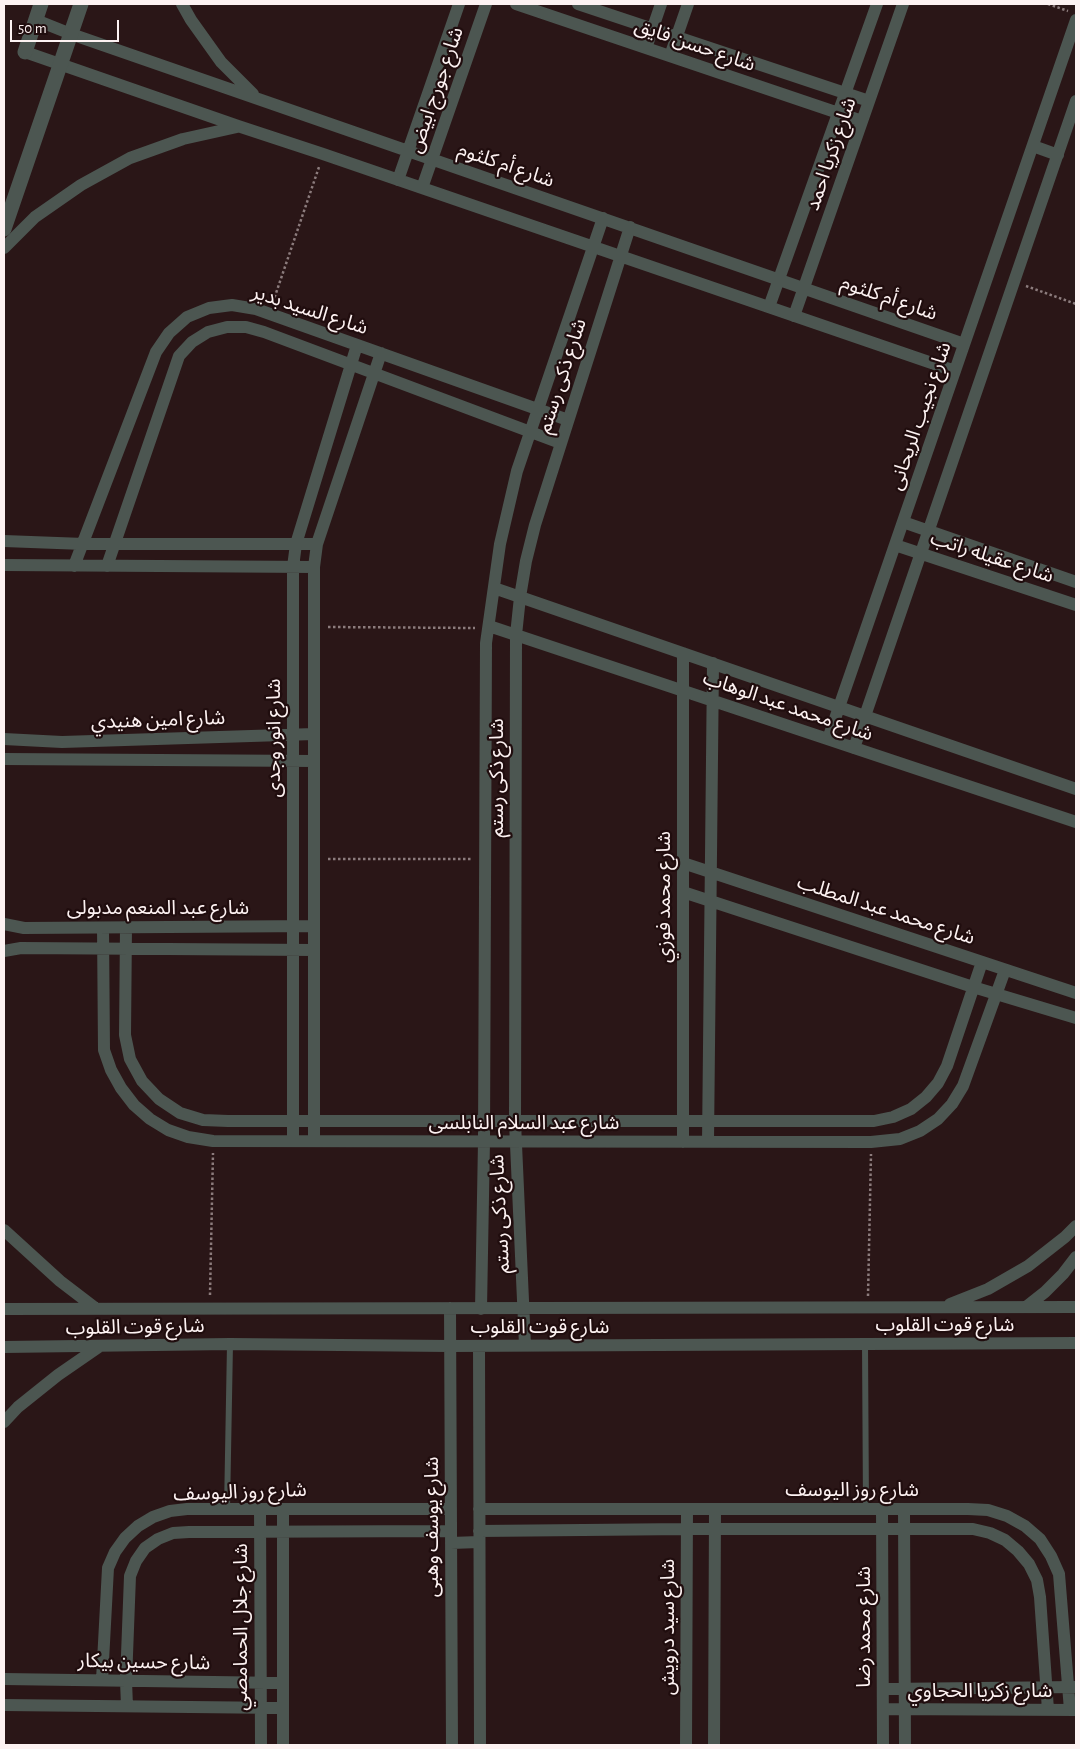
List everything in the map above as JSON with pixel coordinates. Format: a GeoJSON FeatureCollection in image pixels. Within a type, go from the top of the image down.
{"type":"FeatureCollection","features":[{"type":"Feature","properties":{"kind":"street"},"geometry":{"type":"LineString","coordinates":[[41,4],[25,52],[955,371]]}},
{"type":"Feature","properties":{"kind":"street"},"geometry":{"type":"LineString","coordinates":[[4,229],[81,4]]}},
{"type":"Feature","properties":{"kind":"street"},"geometry":{"type":"LineString","coordinates":[[182,4],[190,20],[221,62],[257,98]]}},
{"type":"Feature","properties":{"kind":"street","name":"شارع جورج ابيض"},"geometry":{"type":"LineString","coordinates":[[398,180],[459,4]]}},
{"type":"Feature","properties":{"kind":"street","name":"شارع جورج ابيض"},"geometry":{"type":"LineString","coordinates":[[422,188],[486,4]]}},
{"type":"Feature","properties":{"kind":"street","name":"شارع حسن فايق"},"geometry":{"type":"LineString","coordinates":[[516,4],[862,121]]}},
{"type":"Feature","properties":{"kind":"street","name":"شارع حسن فايق"},"geometry":{"type":"LineString","coordinates":[[578,4],[869,101]]}},
{"type":"Feature","properties":{"kind":"street"},"geometry":{"type":"LineString","coordinates":[[646,48],[661,4]]}},
{"type":"Feature","properties":{"kind":"street"},"geometry":{"type":"LineString","coordinates":[[670,56],[688,4]]}},
{"type":"Feature","properties":{"kind":"street","name":"شارع زكريا احمد"},"geometry":{"type":"LineString","coordinates":[[770,307],[877,4]]}},
{"type":"Feature","properties":{"kind":"street","name":"شارع زكريا احمد"},"geometry":{"type":"LineString","coordinates":[[794,316],[903,4]]}},
{"type":"Feature","properties":{"kind":"street","name":"شارع أم كلثوم"},"geometry":{"type":"LineString","coordinates":[[36,20],[71,34],[964,344]]}},
{"type":"Feature","properties":{"kind":"street","name":"شارع نجيب الريحانى"},"geometry":{"type":"LineString","coordinates":[[828,739],[1076,20]]}},
{"type":"Feature","properties":{"kind":"street"},"geometry":{"type":"LineString","coordinates":[[854,748],[1076,101]]}},
{"type":"Feature","properties":{"kind":"street"},"geometry":{"type":"LineString","coordinates":[[4,248],[35,217],[81,184],[130,158],[183,138],[238,126]]}},
{"type":"Feature","properties":{"kind":"street"},"geometry":{"type":"LineString","coordinates":[[1033,146],[1058,155]]}},
{"type":"Feature","properties":{"kind":"street","name":"شارع ذكى رستم"},"geometry":{"type":"LineString","coordinates":[[481,1308],[484,1141],[486,643],[500,544],[517,471],[603,218]]}},
{"type":"Feature","properties":{"kind":"street","name":"شارع ذكى رستم"},"geometry":{"type":"LineString","coordinates":[[526,1345],[515,1122],[516,635],[526,561],[535,526],[630,227]]}},
{"type":"Feature","properties":{"kind":"street","name":"شارع السيد بدير"},"geometry":{"type":"LineString","coordinates":[[74,566],[156,352],[169,333],[187,317],[209,308],[232,305],[269,313],[568,420]]}},
{"type":"Feature","properties":{"kind":"street","name":"شارع السيد بدير"},"geometry":{"type":"LineString","coordinates":[[106,566],[179,356],[192,342],[208,332],[226,327],[246,327],[264,332],[560,443]]}},
{"type":"Feature","properties":{"kind":"street","name":"شارع انور وجدى"},"geometry":{"type":"LineString","coordinates":[[293,1141],[293,567],[296,544],[358,345]]}},
{"type":"Feature","properties":{"kind":"street","name":"شارع انور وجدى"},"geometry":{"type":"LineString","coordinates":[[314,1141],[314,567],[317,544],[381,353]]}},
{"type":"Feature","properties":{"kind":"street","name":"شارع عقيله راتب"},"geometry":{"type":"LineString","coordinates":[[903,522],[1076,582]]}},
{"type":"Feature","properties":{"kind":"street"},"geometry":{"type":"LineString","coordinates":[[4,541],[84,544],[317,544]]}},
{"type":"Feature","properties":{"kind":"street","name":"شارع عقيله راتب"},"geometry":{"type":"LineString","coordinates":[[895,545],[1076,605]]}},
{"type":"Feature","properties":{"kind":"street"},"geometry":{"type":"LineString","coordinates":[[4,565],[314,567]]}},
{"type":"Feature","properties":{"kind":"street","name":"شارع محمد عبد الوهاب"},"geometry":{"type":"LineString","coordinates":[[494,588],[1076,789]]}},
{"type":"Feature","properties":{"kind":"street","name":"شارع محمد عبد الوهاب"},"geometry":{"type":"LineString","coordinates":[[488,627],[683,690],[1076,822]]}},
{"type":"Feature","properties":{"kind":"street","name":"شارع محمد فوزي"},"geometry":{"type":"LineString","coordinates":[[683,1142],[684,653]]}},
{"type":"Feature","properties":{"kind":"street"},"geometry":{"type":"LineString","coordinates":[[708,1142],[713,663]]}},
{"type":"Feature","properties":{"kind":"street","name":"شارع امين هنيدي"},"geometry":{"type":"LineString","coordinates":[[4,739],[62,742],[314,734]]}},
{"type":"Feature","properties":{"kind":"street","name":"شارع امين هنيدي"},"geometry":{"type":"LineString","coordinates":[[4,759],[314,761]]}},
{"type":"Feature","properties":{"kind":"street","name":"شارع محمد عبد المطلب"},"geometry":{"type":"LineString","coordinates":[[683,863],[1076,993]]}},
{"type":"Feature","properties":{"kind":"street"},"geometry":{"type":"LineString","coordinates":[[683,892],[996,994],[1076,1018]]}},
{"type":"Feature","properties":{"kind":"street","name":"شارع عبد المنعم مدبولى"},"geometry":{"type":"LineString","coordinates":[[4,924],[24,928],[314,926]]}},
{"type":"Feature","properties":{"kind":"street","name":"شارع عبد السلام النابلسى"},"geometry":{"type":"LineString","coordinates":[[126,927],[125,1035],[130,1059],[142,1081],[159,1099],[180,1113],[203,1120],[515,1122],[874,1121],[893,1117],[910,1109],[926,1097],[938,1083],[947,1066],[982,962]]}},
{"type":"Feature","properties":{"kind":"street","name":"شارع عبد السلام النابلسى"},"geometry":{"type":"LineString","coordinates":[[103,928],[104,1050],[110,1070],[134,1105],[150,1119],[188,1137],[213,1141],[871,1142],[900,1139],[920,1131],[938,1120],[952,1104],[963,1086],[1005,970]]}},
{"type":"Feature","properties":{"kind":"street","name":"شارع عبد المنعم مدبولى"},"geometry":{"type":"LineString","coordinates":[[4,951],[21,948],[314,950]]}},
{"type":"Feature","properties":{"kind":"street"},"geometry":{"type":"LineString","coordinates":[[944,1307],[988,1289],[1028,1266],[1076,1226]]}},
{"type":"Feature","properties":{"kind":"street"},"geometry":{"type":"LineString","coordinates":[[4,1230],[47,1270],[94,1307]]}},
{"type":"Feature","properties":{"kind":"street"},"geometry":{"type":"LineString","coordinates":[[1026,1307],[1045,1292],[1076,1257]]}},
{"type":"Feature","properties":{"kind":"street","name":"شارع قوت القلوب"},"geometry":{"type":"LineString","coordinates":[[4,1308],[1076,1307]]}},
{"type":"Feature","properties":{"kind":"street","name":"شارع يوسف وهبى"},"geometry":{"type":"LineString","coordinates":[[450,1308],[452,1745]]}},
{"type":"Feature","properties":{"kind":"street","name":"شارع قوت القلوب"},"geometry":{"type":"LineString","coordinates":[[4,1347],[230,1344],[479,1346],[1076,1343]]}},
{"type":"Feature","properties":{"kind":"street"},"geometry":{"type":"LineString","coordinates":[[4,1422],[18,1407],[58,1375],[100,1346]]}},
{"type":"Feature","properties":{"kind":"street"},"geometry":{"type":"LineString","coordinates":[[479,1346],[480,1745]]}},
{"type":"Feature","properties":{"kind":"street","name":"شارع روز اليوسف"},"geometry":{"type":"LineString","coordinates":[[102,1680],[108,1568],[115,1552],[125,1538],[138,1526],[153,1517],[170,1511],[187,1509],[451,1509]]}},
{"type":"Feature","properties":{"kind":"street","name":"شارع جلال الحمامصي"},"geometry":{"type":"LineString","coordinates":[[260,1509],[261,1745]]}},
{"type":"Feature","properties":{"kind":"street"},"geometry":{"type":"LineString","coordinates":[[283,1509],[283,1745]]}},
{"type":"Feature","properties":{"kind":"street","name":"شارع روز اليوسف"},"geometry":{"type":"LineString","coordinates":[[479,1509],[988,1510],[1007,1516],[1025,1526],[1040,1539],[1051,1556],[1058,1574],[1072,1687],[1073,1710]]}},
{"type":"Feature","properties":{"kind":"street","name":"شارع سيد درويش"},"geometry":{"type":"LineString","coordinates":[[686,1745],[687,1509]]}},
{"type":"Feature","properties":{"kind":"street"},"geometry":{"type":"LineString","coordinates":[[714,1509],[714,1745]]}},
{"type":"Feature","properties":{"kind":"street","name":"شارع محمد رضا"},"geometry":{"type":"LineString","coordinates":[[882,1509],[883,1745]]}},
{"type":"Feature","properties":{"kind":"street","name":"شارع محمد رضا"},"geometry":{"type":"LineString","coordinates":[[904,1509],[905,1745]]}},
{"type":"Feature","properties":{"kind":"street","name":"شارع روز اليوسف"},"geometry":{"type":"LineString","coordinates":[[127,1706],[126,1680],[130,1576],[136,1561],[145,1548],[158,1538],[173,1533],[260,1531],[479,1537],[687,1529],[973,1529],[990,1533],[1005,1540],[1029,1564],[1037,1580],[1040,1596],[1048,1710]]}},
{"type":"Feature","properties":{"kind":"street"},"geometry":{"type":"LineString","coordinates":[[115,1552],[136,1561]]}},
{"type":"Feature","properties":{"kind":"street","name":"شارع حسين بيكار"},"geometry":{"type":"LineString","coordinates":[[4,1679],[283,1683]]}},
{"type":"Feature","properties":{"kind":"street","name":"شارع زكريا الحجاوي"},"geometry":{"type":"LineString","coordinates":[[883,1689],[1072,1687]]}},
{"type":"Feature","properties":{"kind":"street"},"geometry":{"type":"LineString","coordinates":[[4,1705],[283,1708]]}},
{"type":"Feature","properties":{"kind":"street","name":"شارع زكريا الحجاوي"},"geometry":{"type":"LineString","coordinates":[[883,1709],[1073,1710]]}},
{"type":"Feature","properties":{"kind":"lane"},"geometry":{"type":"LineString","coordinates":[[227,1509],[230,1344]]}},
{"type":"Feature","properties":{"kind":"lane"},"geometry":{"type":"LineString","coordinates":[[865,1344],[866,1509]]}},
{"type":"Feature","properties":{"kind":"path"},"geometry":{"type":"LineString","coordinates":[[1048,4],[1076,14]]}},
{"type":"Feature","properties":{"kind":"path"},"geometry":{"type":"LineString","coordinates":[[269,313],[323,154]]}},
{"type":"Feature","properties":{"kind":"path"},"geometry":{"type":"LineString","coordinates":[[1014,282],[1076,304]]}},
{"type":"Feature","properties":{"kind":"path"},"geometry":{"type":"LineString","coordinates":[[314,626],[488,627]]}},
{"type":"Feature","properties":{"kind":"path"},"geometry":{"type":"LineString","coordinates":[[314,858],[486,859]]}},
{"type":"Feature","properties":{"kind":"path"},"geometry":{"type":"LineString","coordinates":[[210,1309],[213,1141]]}},
{"type":"Feature","properties":{"kind":"path"},"geometry":{"type":"LineString","coordinates":[[868,1307],[871,1142]]}}]}
